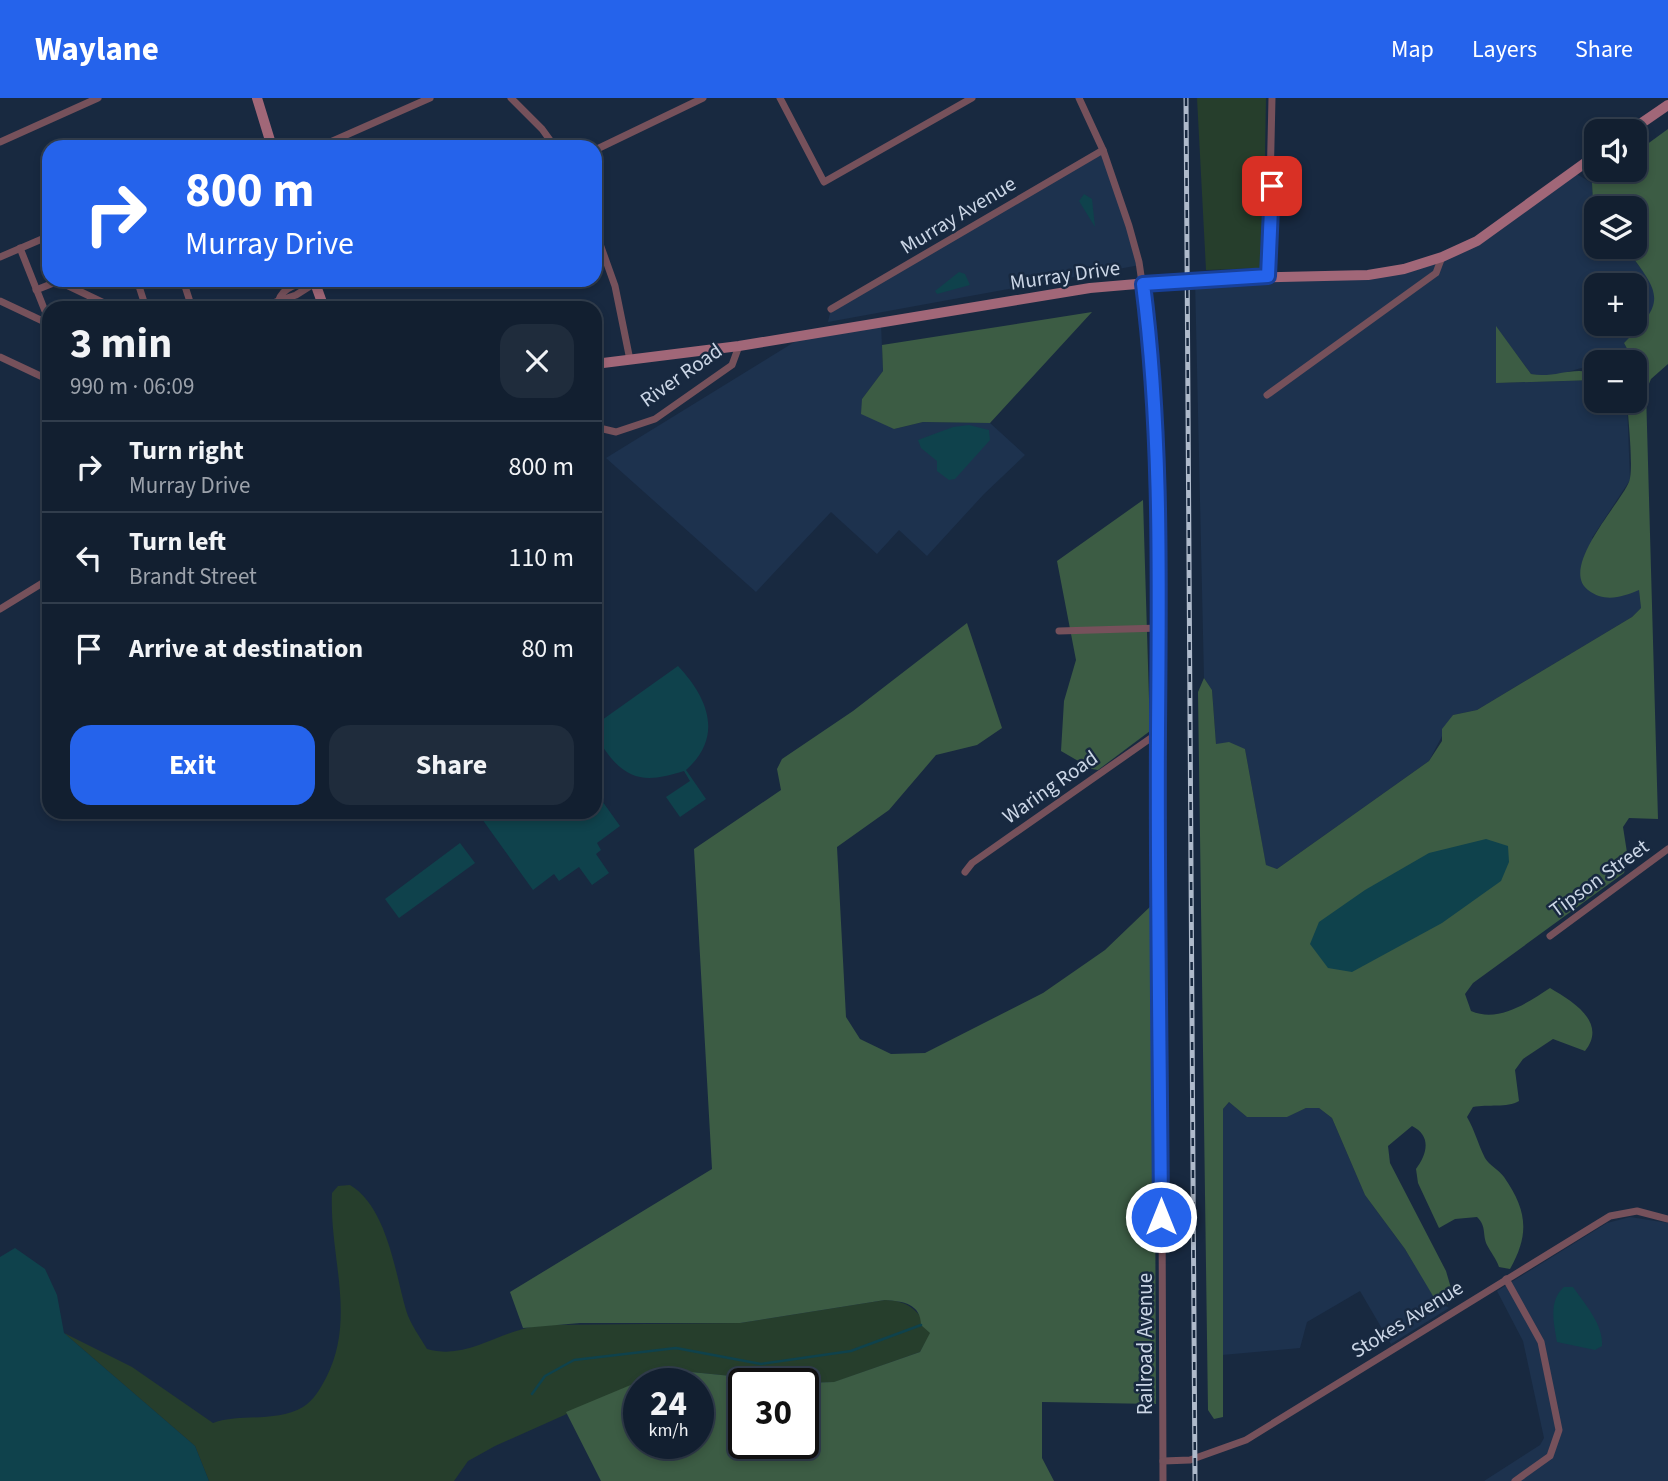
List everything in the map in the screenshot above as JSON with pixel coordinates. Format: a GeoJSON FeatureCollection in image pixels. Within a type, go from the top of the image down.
{"type":"FeatureCollection","features":[{"type":"Feature","properties":{"kind":"street"},"geometry":{"type":"LineString","coordinates":[[0,142],[98,98]]}},
{"type":"Feature","properties":{"kind":"street"},"geometry":{"type":"LineString","coordinates":[[257,98],[270,140]]}},
{"type":"Feature","properties":{"kind":"street"},"geometry":{"type":"LineString","coordinates":[[335,140],[430,98]]}},
{"type":"Feature","properties":{"kind":"street"},"geometry":{"type":"LineString","coordinates":[[511,98],[542,128],[550,140]]}},
{"type":"Feature","properties":{"kind":"street"},"geometry":{"type":"LineString","coordinates":[[602,147],[703,98]]}},
{"type":"Feature","properties":{"kind":"street"},"geometry":{"type":"LineString","coordinates":[[780,98],[824,183],[972,98]]}},
{"type":"Feature","properties":{"kind":"street","name":"Railroad Avenue"},"geometry":{"type":"LineString","coordinates":[[1079,98],[1102,150],[1129,226],[1143,284],[1151,344],[1160,628],[1158,733],[1163,1481]]}},
{"type":"Feature","properties":{"kind":"street"},"geometry":{"type":"LineString","coordinates":[[1268,276],[1272,98]]}},
{"type":"Feature","properties":{"kind":"street"},"geometry":{"type":"LineString","coordinates":[[1647,119],[1668,105]]}},
{"type":"Feature","properties":{"kind":"street","name":"Murray Avenue"},"geometry":{"type":"LineString","coordinates":[[831,309],[1102,150]]}},
{"type":"Feature","properties":{"kind":"street","name":"Murray Drive"},"geometry":{"type":"LineString","coordinates":[[602,363],[739,346],[1090,288],[1268,276],[1368,275],[1404,269],[1442,257],[1477,241],[1584,164]]}},
{"type":"Feature","properties":{"kind":"street"},"geometry":{"type":"LineString","coordinates":[[0,257],[42,239]]}},
{"type":"Feature","properties":{"kind":"street"},"geometry":{"type":"LineString","coordinates":[[20,248],[42,305]]}},
{"type":"Feature","properties":{"kind":"street"},"geometry":{"type":"LineString","coordinates":[[602,250],[615,286],[630,360]]}},
{"type":"Feature","properties":{"kind":"street"},"geometry":{"type":"LineString","coordinates":[[1268,395],[1436,273],[1442,257]]}},
{"type":"Feature","properties":{"kind":"street"},"geometry":{"type":"LineString","coordinates":[[36,290],[44,287]]}},
{"type":"Feature","properties":{"kind":"street"},"geometry":{"type":"LineString","coordinates":[[71,287],[100,301]]}},
{"type":"Feature","properties":{"kind":"street"},"geometry":{"type":"LineString","coordinates":[[281,301],[307,287]]}},
{"type":"Feature","properties":{"kind":"street"},"geometry":{"type":"LineString","coordinates":[[0,301],[42,320]]}},
{"type":"Feature","properties":{"kind":"street","name":"River Road"},"geometry":{"type":"LineString","coordinates":[[602,429],[616,432],[655,419],[732,365],[739,346]]}},
{"type":"Feature","properties":{"kind":"street"},"geometry":{"type":"LineString","coordinates":[[0,356],[42,377]]}},
{"type":"Feature","properties":{"kind":"street"},"geometry":{"type":"LineString","coordinates":[[0,609],[42,583]]}},
{"type":"Feature","properties":{"kind":"street"},"geometry":{"type":"LineString","coordinates":[[1059,631],[1160,628]]}},
{"type":"Feature","properties":{"kind":"street","name":"Waring Road"},"geometry":{"type":"LineString","coordinates":[[965,872],[972,863],[1158,733]]}},
{"type":"Feature","properties":{"kind":"street","name":"Tipson Street"},"geometry":{"type":"LineString","coordinates":[[1550,936],[1668,849]]}},
{"type":"Feature","properties":{"kind":"street","name":"Stokes Avenue"},"geometry":{"type":"LineString","coordinates":[[1163,1461],[1190,1460],[1246,1440],[1610,1216],[1637,1211],[1668,1219]]}},
{"type":"Feature","properties":{"kind":"street"},"geometry":{"type":"LineString","coordinates":[[1506,1279],[1541,1342],[1559,1430],[1550,1456],[1515,1481]]}},
{"type":"Feature","properties":{"kind":"shaded area"},"geometry":{"type":"Polygon","coordinates":[[[1197,98],[1266,98],[1263,268],[1206,270],[1197,98]]]}},
{"type":"Feature","properties":{"kind":"shaded area"},"geometry":{"type":"Polygon","coordinates":[[[1668,129],[1668,364],[1651,379],[1647,389],[1647,350],[1628,350],[1624,343],[1631,336],[1647,336],[1647,317],[1653,306],[1654,296],[1647,273],[1644,273],[1634,259],[1647,259],[1647,196],[1593,196],[1592,183],[1647,182],[1647,144],[1668,129]]]}},
{"type":"Feature","properties":{"kind":"shaded area"},"geometry":{"type":"Polygon","coordinates":[[[1103,150],[1140,265],[828,322],[831,309],[1103,150]]]}},
{"type":"Feature","properties":{"kind":"shaded area"},"geometry":{"type":"Polygon","coordinates":[[[1573,172],[1584,178],[1584,182],[1592,183],[1593,196],[1584,196],[1584,259],[1634,259],[1644,273],[1584,273],[1584,336],[1632,336],[1624,343],[1628,350],[1584,350],[1584,369],[1547,378],[1531,374],[1497,328],[1496,383],[1584,380],[1584,413],[1627,413],[1630,480],[1592,538],[1639,589],[1641,608],[1632,617],[1477,710],[1453,715],[1429,761],[1277,869],[1266,866],[1245,749],[1216,744],[1212,690],[1204,678],[1195,279],[1368,275],[1454,252],[1573,172]]]}},
{"type":"Feature","properties":{"kind":"shaded area"},"geometry":{"type":"Polygon","coordinates":[[[1084,194],[1092,199],[1095,227],[1079,201],[1084,194]]]}},
{"type":"Feature","properties":{"kind":"shaded area"},"geometry":{"type":"Polygon","coordinates":[[[959,272],[965,274],[970,285],[937,294],[935,291],[959,272]]]}},
{"type":"Feature","properties":{"kind":"shaded area"},"geometry":{"type":"Polygon","coordinates":[[[1647,277],[1656,289],[1657,306],[1647,324],[1647,277]]]}},
{"type":"Feature","properties":{"kind":"shaded area"},"geometry":{"type":"Polygon","coordinates":[[[1092,312],[990,423],[923,422],[894,429],[861,414],[862,399],[883,371],[882,345],[1092,312]]]}},
{"type":"Feature","properties":{"kind":"shaded area"},"geometry":{"type":"Polygon","coordinates":[[[881,324],[883,371],[862,399],[894,429],[923,422],[990,423],[1025,455],[984,494],[927,556],[899,530],[877,554],[831,512],[756,592],[606,458],[804,336],[881,324]]]}},
{"type":"Feature","properties":{"kind":"shaded area"},"geometry":{"type":"Polygon","coordinates":[[[1496,326],[1531,374],[1584,372],[1584,380],[1496,383],[1496,326]]]}},
{"type":"Feature","properties":{"kind":"shaded area"},"geometry":{"type":"Polygon","coordinates":[[[1628,413],[1647,413],[1658,819],[1629,818],[1623,827],[1628,859],[1624,873],[1473,983],[1465,994],[1471,1011],[1492,1015],[1512,1010],[1550,988],[1577,1006],[1590,1022],[1592,1031],[1585,1051],[1553,1039],[1523,1059],[1515,1070],[1519,1101],[1473,1107],[1467,1117],[1485,1158],[1504,1177],[1521,1211],[1523,1233],[1516,1256],[1510,1269],[1499,1267],[1487,1245],[1482,1224],[1477,1217],[1455,1219],[1439,1228],[1418,1183],[1416,1169],[1425,1151],[1425,1140],[1412,1126],[1388,1146],[1390,1163],[1446,1271],[1453,1295],[1447,1305],[1436,1301],[1405,1249],[1365,1195],[1332,1118],[1319,1108],[1306,1108],[1287,1117],[1247,1117],[1229,1102],[1223,1109],[1223,1417],[1214,1419],[1208,1410],[1198,692],[1204,678],[1212,690],[1216,744],[1229,742],[1245,749],[1266,865],[1277,869],[1429,761],[1442,741],[1442,729],[1453,715],[1477,710],[1632,617],[1641,608],[1639,590],[1620,597],[1607,598],[1588,590],[1581,580],[1581,567],[1586,552],[1629,482],[1631,455],[1628,413]]]}},
{"type":"Feature","properties":{"kind":"shaded area"},"geometry":{"type":"Polygon","coordinates":[[[969,425],[989,430],[990,440],[955,479],[949,480],[937,471],[937,461],[921,448],[918,440],[953,427],[969,425]]]}},
{"type":"Feature","properties":{"kind":"shaded area"},"geometry":{"type":"Polygon","coordinates":[[[1143,500],[1150,731],[1098,770],[1092,769],[1061,751],[1064,701],[1076,660],[1057,561],[1143,500]]]}},
{"type":"Feature","properties":{"kind":"shaded area"},"geometry":{"type":"Polygon","coordinates":[[[967,623],[1002,728],[977,745],[936,755],[889,810],[837,847],[846,1017],[860,1039],[891,1054],[925,1053],[1043,993],[1105,950],[1154,903],[1156,1404],[1042,1402],[1042,1458],[1054,1481],[601,1481],[566,1412],[623,1388],[623,1459],[714,1459],[714,1374],[728,1376],[728,1459],[819,1459],[819,1382],[834,1382],[920,1352],[930,1333],[921,1325],[918,1312],[914,1308],[898,1301],[885,1300],[740,1323],[580,1323],[523,1328],[510,1292],[712,1169],[694,849],[781,790],[777,769],[782,759],[853,711],[967,623]]]}},
{"type":"Feature","properties":{"kind":"shaded area"},"geometry":{"type":"Polygon","coordinates":[[[678,666],[697,691],[708,717],[705,744],[686,770],[706,799],[680,817],[666,797],[690,781],[684,771],[650,778],[640,777],[622,769],[602,746],[602,720],[678,666]]]}},
{"type":"Feature","properties":{"kind":"shaded area"},"geometry":{"type":"Polygon","coordinates":[[[602,801],[620,826],[597,843],[601,850],[596,854],[609,873],[592,885],[579,867],[559,881],[554,874],[533,890],[482,819],[602,819],[602,801]]]}},
{"type":"Feature","properties":{"kind":"shaded area"},"geometry":{"type":"Polygon","coordinates":[[[1486,839],[1508,846],[1509,862],[1501,881],[1442,923],[1352,972],[1328,968],[1310,944],[1319,922],[1365,890],[1429,853],[1486,839]]]}},
{"type":"Feature","properties":{"kind":"shaded area"},"geometry":{"type":"Polygon","coordinates":[[[460,843],[475,863],[399,918],[385,899],[460,843]]]}},
{"type":"Feature","properties":{"kind":"shaded area"},"geometry":{"type":"Polygon","coordinates":[[[1229,1102],[1247,1117],[1286,1117],[1306,1108],[1319,1108],[1332,1118],[1365,1195],[1405,1249],[1436,1300],[1449,1308],[1391,1344],[1360,1291],[1307,1322],[1300,1348],[1222,1355],[1223,1109],[1229,1102]]]}},
{"type":"Feature","properties":{"kind":"shaded area"},"geometry":{"type":"Polygon","coordinates":[[[350,1185],[363,1195],[373,1208],[388,1241],[408,1315],[427,1349],[464,1349],[537,1326],[740,1323],[885,1300],[908,1305],[931,1333],[920,1352],[835,1382],[819,1382],[819,1368],[728,1368],[728,1376],[714,1374],[714,1368],[623,1368],[623,1389],[495,1446],[468,1461],[454,1481],[209,1481],[195,1446],[64,1333],[132,1367],[213,1423],[281,1415],[303,1407],[326,1378],[340,1333],[340,1287],[332,1217],[332,1193],[338,1186],[350,1185]]]}},
{"type":"Feature","properties":{"kind":"shaded area"},"geometry":{"type":"Polygon","coordinates":[[[1630,1217],[1668,1223],[1668,1481],[1484,1481],[1540,1445],[1544,1438],[1523,1341],[1497,1291],[1607,1223],[1630,1217]]]}},
{"type":"Feature","properties":{"kind":"shaded area"},"geometry":{"type":"Polygon","coordinates":[[[15,1248],[45,1269],[57,1295],[64,1333],[195,1446],[209,1481],[0,1481],[0,1257],[15,1248]]]}},
{"type":"Feature","properties":{"kind":"shaded area"},"geometry":{"type":"Polygon","coordinates":[[[1564,1287],[1573,1287],[1597,1322],[1602,1346],[1595,1350],[1557,1342],[1554,1306],[1564,1287]]]}},
{"type":"Feature","properties":{"kind":"waterway"},"geometry":{"type":"LineString","coordinates":[[532,1394],[545,1376],[574,1360],[676,1348],[761,1364],[851,1351],[921,1325]]}},
{"type":"Feature","properties":{"kind":"railway"},"geometry":{"type":"LineString","coordinates":[[1186,98],[1195,1481]]}},
{"type":"Feature","properties":{"kind":"route"},"geometry":{"type":"LineString","coordinates":[[1161,1217],[1158,733],[1160,628],[1151,344],[1143,284],[1268,276],[1272,186]]}}]}
